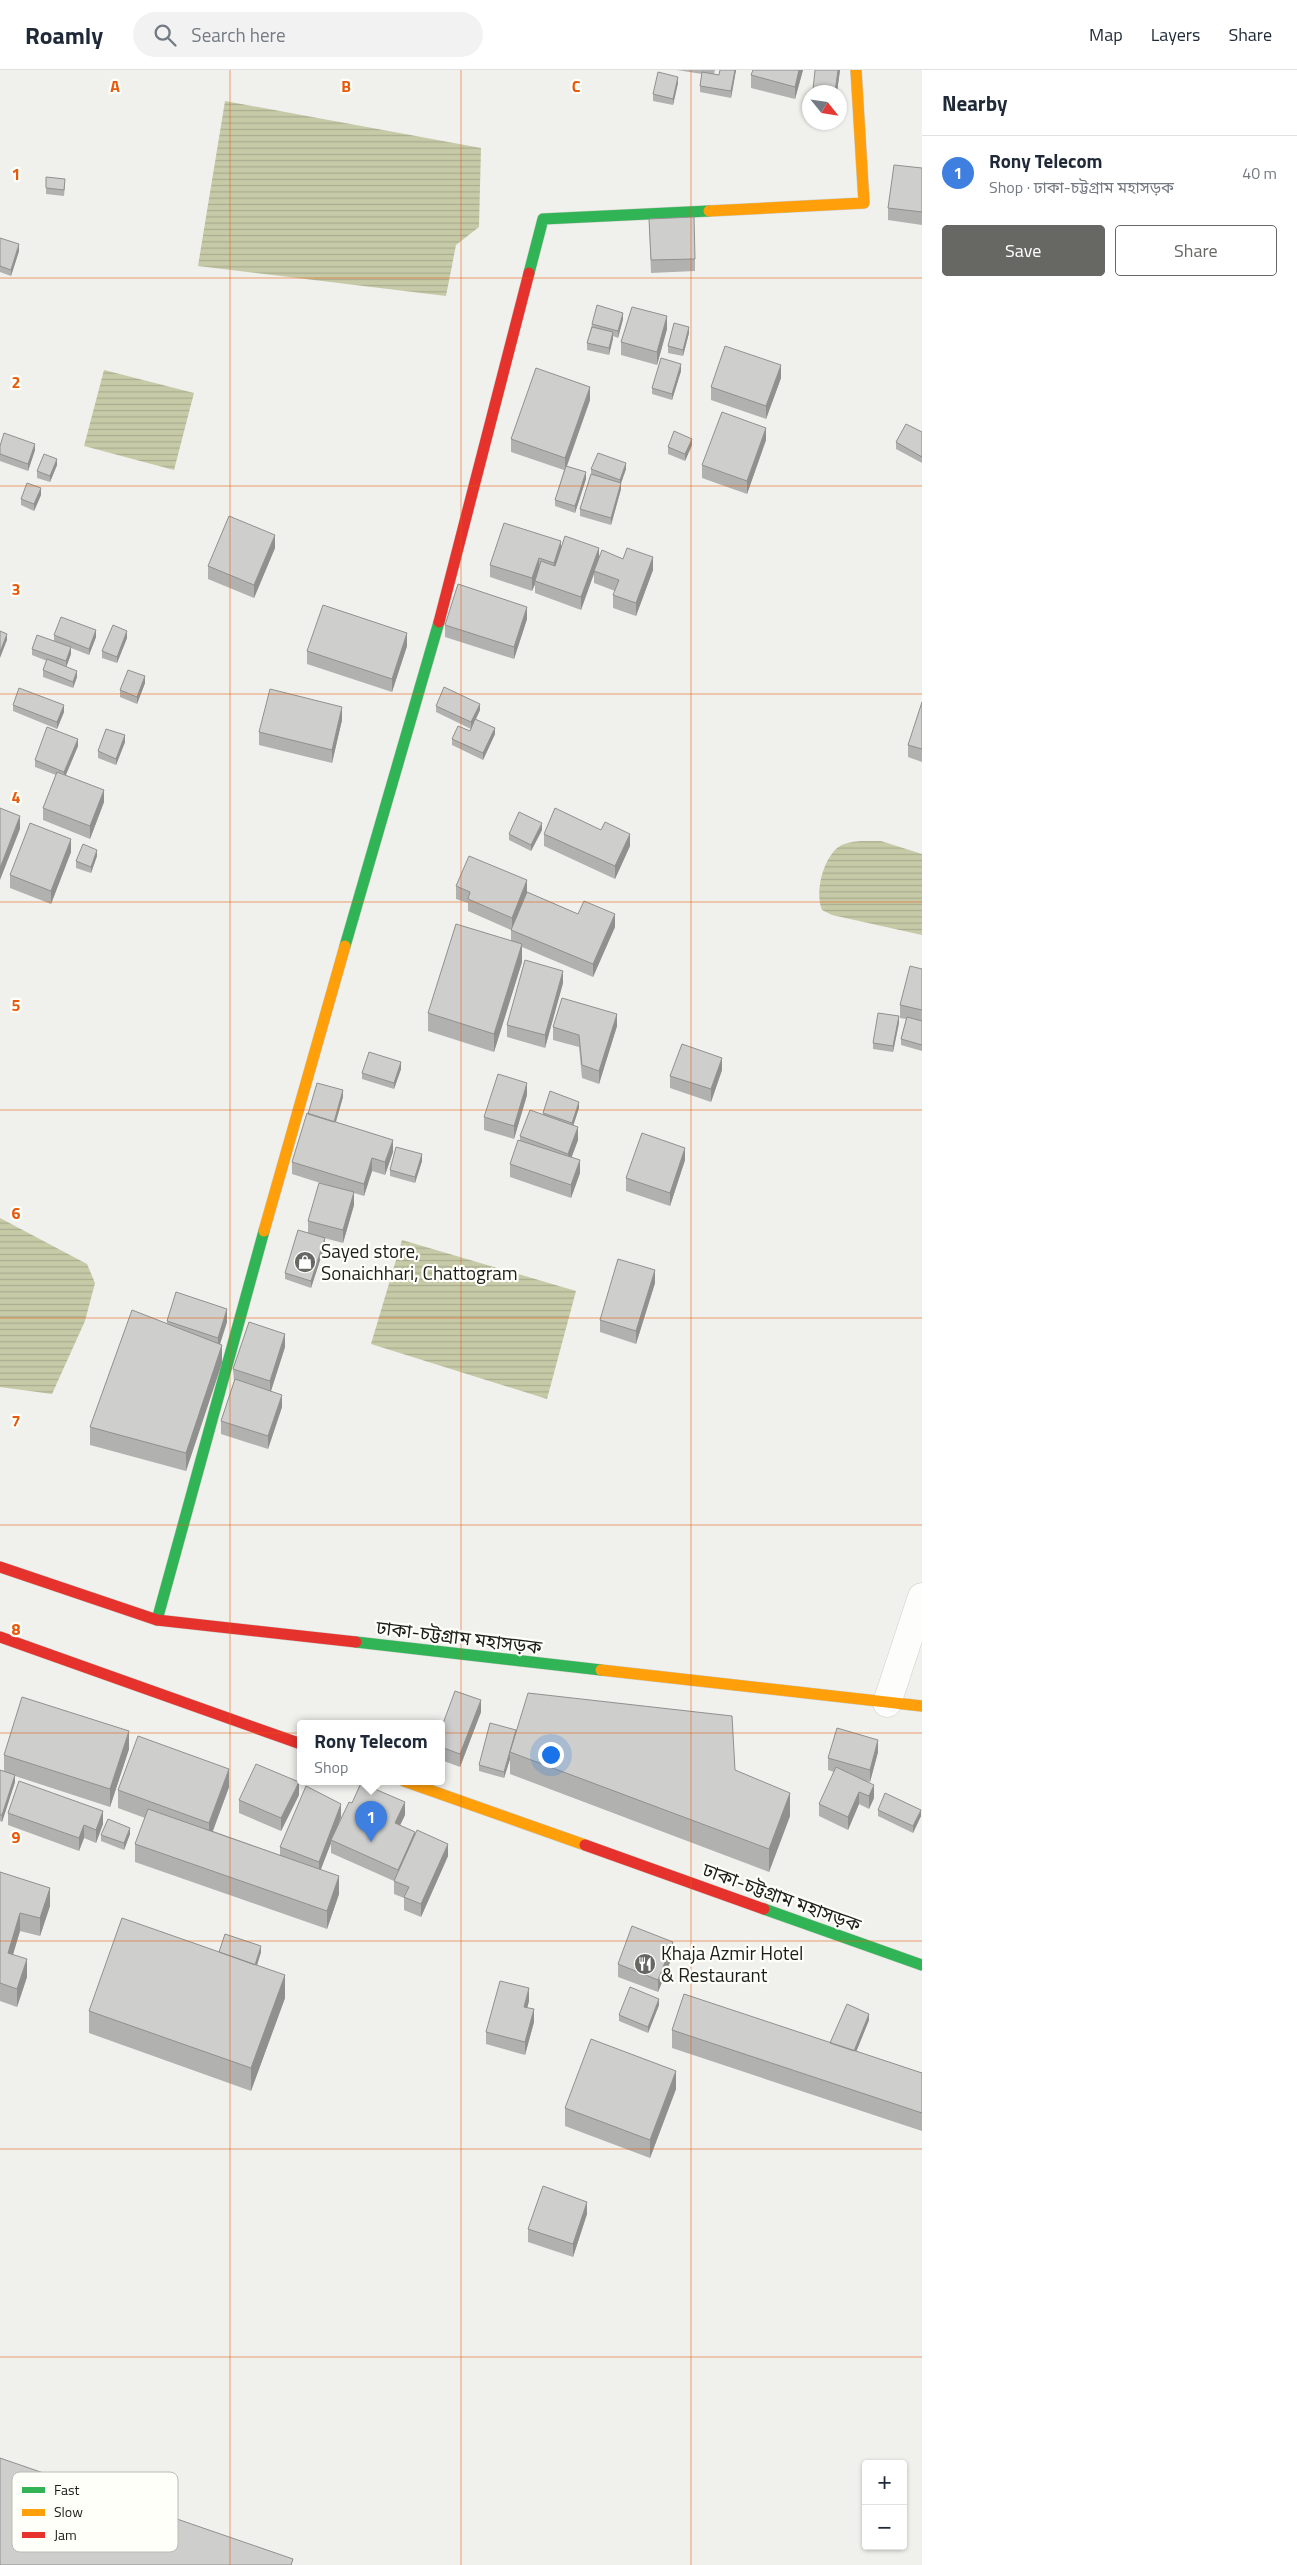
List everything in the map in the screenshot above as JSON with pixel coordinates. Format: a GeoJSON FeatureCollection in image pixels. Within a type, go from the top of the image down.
{"type":"FeatureCollection","features":[{"type":"Feature","properties":{"kind":"main road"},"geometry":{"type":"LineString","coordinates":[[157,1620],[307,1074],[435,638],[544,219],[864,203],[856,70]]}},
{"type":"Feature","properties":{"kind":"main road","name":"ঢাকা-চট্টগ্রাম মহাসড়ক"},"geometry":{"type":"LineString","coordinates":[[0,1567],[157,1620],[922,1706]]}},
{"type":"Feature","properties":{"kind":"main road"},"geometry":{"type":"LineString","coordinates":[[0,1637],[297,1743]]}},
{"type":"Feature","properties":{"kind":"main road","name":"ঢাকা-চট্টগ্রাম মহাসড়ক"},"geometry":{"type":"LineString","coordinates":[[415,1785],[922,1966]]}},
{"type":"Feature","properties":{"kind":"street"},"geometry":{"type":"LineString","coordinates":[[887,1703],[922,1597]]}},
{"type":"Feature","properties":{"kind":"shaded area"},"geometry":{"type":"Polygon","coordinates":[[[225,101],[481,148],[479,227],[456,245],[446,296],[198,266],[225,101]]]}},
{"type":"Feature","properties":{"kind":"shaded area"},"geometry":{"type":"Polygon","coordinates":[[[104,370],[194,393],[174,470],[84,446],[104,370]]]}},
{"type":"Feature","properties":{"kind":"shaded area"},"geometry":{"type":"Polygon","coordinates":[[[860,841],[881,841],[922,854],[922,935],[832,915],[822,910],[819,896],[821,879],[826,864],[834,851],[840,846],[860,841]]]}},
{"type":"Feature","properties":{"kind":"shaded area"},"geometry":{"type":"Polygon","coordinates":[[[0,1218],[87,1264],[95,1283],[85,1321],[52,1394],[0,1387],[0,1218]]]}},
{"type":"Feature","properties":{"kind":"shaded area"},"geometry":{"type":"Polygon","coordinates":[[[402,1240],[576,1291],[547,1399],[371,1344],[402,1240]]]}},
{"type":"Feature","properties":{"kind":"building"},"geometry":{"type":"Polygon","coordinates":[[[720,70],[735,70],[731,91],[700,86],[702,72],[719,75],[720,70]]]}},
{"type":"Feature","properties":{"kind":"building"},"geometry":{"type":"Polygon","coordinates":[[[753,70],[799,70],[795,87],[751,75],[753,70]]]}},
{"type":"Feature","properties":{"kind":"building"},"geometry":{"type":"Polygon","coordinates":[[[815,70],[838,70],[836,85],[814,85],[815,70]]]}},
{"type":"Feature","properties":{"kind":"building"},"geometry":{"type":"Polygon","coordinates":[[[658,72],[678,77],[673,99],[653,94],[658,72]]]}},
{"type":"Feature","properties":{"kind":"building"},"geometry":{"type":"Polygon","coordinates":[[[894,165],[922,168],[922,212],[888,208],[894,165]]]}},
{"type":"Feature","properties":{"kind":"building"},"geometry":{"type":"Polygon","coordinates":[[[46,177],[65,179],[64,190],[46,188],[46,177]]]}},
{"type":"Feature","properties":{"kind":"building"},"geometry":{"type":"Polygon","coordinates":[[[694,217],[695,259],[651,260],[649,219],[694,217]]]}},
{"type":"Feature","properties":{"kind":"building"},"geometry":{"type":"Polygon","coordinates":[[[0,238],[19,244],[11,270],[0,266],[0,238]]]}},
{"type":"Feature","properties":{"kind":"building"},"geometry":{"type":"Polygon","coordinates":[[[597,305],[623,313],[618,331],[592,324],[597,305]]]}},
{"type":"Feature","properties":{"kind":"building"},"geometry":{"type":"Polygon","coordinates":[[[632,307],[667,316],[657,352],[621,342],[632,307]]]}},
{"type":"Feature","properties":{"kind":"building"},"geometry":{"type":"Polygon","coordinates":[[[674,323],[689,327],[683,350],[668,346],[674,323]]]}},
{"type":"Feature","properties":{"kind":"building"},"geometry":{"type":"Polygon","coordinates":[[[592,327],[613,332],[609,348],[587,343],[592,327]]]}},
{"type":"Feature","properties":{"kind":"building"},"geometry":{"type":"Polygon","coordinates":[[[725,346],[781,365],[766,406],[711,387],[725,346]]]}},
{"type":"Feature","properties":{"kind":"building"},"geometry":{"type":"Polygon","coordinates":[[[661,358],[681,364],[672,394],[652,388],[661,358]]]}},
{"type":"Feature","properties":{"kind":"building"},"geometry":{"type":"Polygon","coordinates":[[[536,368],[590,387],[565,458],[511,439],[536,368]]]}},
{"type":"Feature","properties":{"kind":"building"},"geometry":{"type":"Polygon","coordinates":[[[722,412],[766,428],[747,481],[702,465],[722,412]]]}},
{"type":"Feature","properties":{"kind":"building"},"geometry":{"type":"Polygon","coordinates":[[[906,424],[922,432],[922,457],[896,442],[906,424]]]}},
{"type":"Feature","properties":{"kind":"building"},"geometry":{"type":"Polygon","coordinates":[[[674,431],[692,439],[685,454],[668,447],[674,431]]]}},
{"type":"Feature","properties":{"kind":"building"},"geometry":{"type":"Polygon","coordinates":[[[4,433],[35,444],[28,464],[0,454],[4,433]]]}},
{"type":"Feature","properties":{"kind":"building"},"geometry":{"type":"Polygon","coordinates":[[[598,453],[626,463],[620,480],[591,469],[598,453]]]}},
{"type":"Feature","properties":{"kind":"building"},"geometry":{"type":"Polygon","coordinates":[[[44,454],[57,459],[50,476],[37,471],[44,454]]]}},
{"type":"Feature","properties":{"kind":"building"},"geometry":{"type":"Polygon","coordinates":[[[566,466],[586,472],[575,506],[555,500],[566,466]]]}},
{"type":"Feature","properties":{"kind":"building"},"geometry":{"type":"Polygon","coordinates":[[[591,474],[621,483],[611,518],[580,509],[591,474]]]}},
{"type":"Feature","properties":{"kind":"building"},"geometry":{"type":"Polygon","coordinates":[[[27,483],[41,488],[34,504],[21,499],[27,483]]]}},
{"type":"Feature","properties":{"kind":"building"},"geometry":{"type":"Polygon","coordinates":[[[229,516],[275,535],[254,585],[208,566],[229,516]]]}},
{"type":"Feature","properties":{"kind":"building"},"geometry":{"type":"Polygon","coordinates":[[[504,523],[561,541],[554,563],[539,558],[532,578],[490,565],[504,523]]]}},
{"type":"Feature","properties":{"kind":"building"},"geometry":{"type":"Polygon","coordinates":[[[565,536],[599,548],[581,597],[535,581],[541,561],[555,566],[565,536]]]}},
{"type":"Feature","properties":{"kind":"building"},"geometry":{"type":"Polygon","coordinates":[[[627,548],[653,557],[636,603],[613,595],[619,580],[594,571],[602,550],[623,559],[627,548]]]}},
{"type":"Feature","properties":{"kind":"building"},"geometry":{"type":"Polygon","coordinates":[[[458,584],[527,607],[514,647],[445,625],[458,584]]]}},
{"type":"Feature","properties":{"kind":"building"},"geometry":{"type":"Polygon","coordinates":[[[323,605],[407,633],[392,679],[307,651],[323,605]]]}},
{"type":"Feature","properties":{"kind":"building"},"geometry":{"type":"Polygon","coordinates":[[[61,617],[96,630],[89,649],[54,635],[61,617]]]}},
{"type":"Feature","properties":{"kind":"building"},"geometry":{"type":"Polygon","coordinates":[[[113,625],[127,631],[117,657],[102,651],[113,625]]]}},
{"type":"Feature","properties":{"kind":"building"},"geometry":{"type":"Polygon","coordinates":[[[0,631],[7,634],[0,652],[0,631]]]}},
{"type":"Feature","properties":{"kind":"building"},"geometry":{"type":"Polygon","coordinates":[[[37,635],[71,647],[66,661],[32,649],[37,635]]]}},
{"type":"Feature","properties":{"kind":"building"},"geometry":{"type":"Polygon","coordinates":[[[47,659],[77,671],[73,682],[43,670],[47,659]]]}},
{"type":"Feature","properties":{"kind":"building"},"geometry":{"type":"Polygon","coordinates":[[[128,670],[145,676],[137,697],[120,690],[128,670]]]}},
{"type":"Feature","properties":{"kind":"building"},"geometry":{"type":"Polygon","coordinates":[[[444,687],[480,704],[471,722],[436,706],[444,687]]]}},
{"type":"Feature","properties":{"kind":"building"},"geometry":{"type":"Polygon","coordinates":[[[19,688],[64,705],[57,722],[13,705],[19,688]]]}},
{"type":"Feature","properties":{"kind":"building"},"geometry":{"type":"Polygon","coordinates":[[[270,689],[342,707],[332,750],[259,732],[270,689]]]}},
{"type":"Feature","properties":{"kind":"building"},"geometry":{"type":"Polygon","coordinates":[[[922,702],[922,749],[908,745],[922,702]]]}},
{"type":"Feature","properties":{"kind":"building"},"geometry":{"type":"Polygon","coordinates":[[[475,719],[495,728],[483,753],[452,739],[458,726],[470,731],[475,719]]]}},
{"type":"Feature","properties":{"kind":"building"},"geometry":{"type":"Polygon","coordinates":[[[47,727],[78,739],[64,772],[35,760],[47,727]]]}},
{"type":"Feature","properties":{"kind":"building"},"geometry":{"type":"Polygon","coordinates":[[[106,729],[125,735],[116,759],[98,751],[106,729]]]}},
{"type":"Feature","properties":{"kind":"building"},"geometry":{"type":"Polygon","coordinates":[[[57,772],[104,790],[90,826],[43,808],[57,772]]]}},
{"type":"Feature","properties":{"kind":"building"},"geometry":{"type":"Polygon","coordinates":[[[0,808],[20,816],[0,868],[0,808]]]}},
{"type":"Feature","properties":{"kind":"building"},"geometry":{"type":"Polygon","coordinates":[[[555,808],[601,830],[605,822],[630,834],[615,866],[544,834],[555,808]]]}},
{"type":"Feature","properties":{"kind":"building"},"geometry":{"type":"Polygon","coordinates":[[[519,812],[542,823],[531,845],[509,834],[519,812]]]}},
{"type":"Feature","properties":{"kind":"building"},"geometry":{"type":"Polygon","coordinates":[[[30,823],[71,839],[51,891],[10,875],[30,823]]]}},
{"type":"Feature","properties":{"kind":"building"},"geometry":{"type":"Polygon","coordinates":[[[83,844],[97,850],[91,867],[76,861],[83,844]]]}},
{"type":"Feature","properties":{"kind":"building"},"geometry":{"type":"Polygon","coordinates":[[[469,856],[527,880],[512,918],[468,899],[470,892],[456,886],[469,856]]]}},
{"type":"Feature","properties":{"kind":"building"},"geometry":{"type":"Polygon","coordinates":[[[527,892],[578,914],[584,901],[615,914],[593,964],[511,930],[527,892]]]}},
{"type":"Feature","properties":{"kind":"building"},"geometry":{"type":"Polygon","coordinates":[[[456,924],[522,944],[494,1034],[428,1013],[456,924]]]}},
{"type":"Feature","properties":{"kind":"building"},"geometry":{"type":"Polygon","coordinates":[[[525,960],[563,971],[545,1035],[507,1025],[525,960]]]}},
{"type":"Feature","properties":{"kind":"building"},"geometry":{"type":"Polygon","coordinates":[[[910,966],[922,969],[922,1010],[900,1005],[910,966]]]}},
{"type":"Feature","properties":{"kind":"building"},"geometry":{"type":"Polygon","coordinates":[[[562,998],[617,1014],[599,1071],[582,1065],[579,1035],[553,1027],[562,998]]]}},
{"type":"Feature","properties":{"kind":"building"},"geometry":{"type":"Polygon","coordinates":[[[878,1013],[899,1016],[893,1046],[873,1043],[878,1013]]]}},
{"type":"Feature","properties":{"kind":"building"},"geometry":{"type":"Polygon","coordinates":[[[907,1017],[922,1021],[922,1045],[901,1039],[907,1017]]]}},
{"type":"Feature","properties":{"kind":"building"},"geometry":{"type":"Polygon","coordinates":[[[682,1044],[722,1058],[711,1089],[670,1076],[682,1044]]]}},
{"type":"Feature","properties":{"kind":"building"},"geometry":{"type":"Polygon","coordinates":[[[369,1052],[401,1062],[394,1083],[362,1073],[369,1052]]]}},
{"type":"Feature","properties":{"kind":"building"},"geometry":{"type":"Polygon","coordinates":[[[498,1074],[527,1083],[514,1126],[484,1117],[498,1074]]]}},
{"type":"Feature","properties":{"kind":"building"},"geometry":{"type":"Polygon","coordinates":[[[317,1083],[343,1090],[334,1122],[308,1114],[317,1083]]]}},
{"type":"Feature","properties":{"kind":"building"},"geometry":{"type":"Polygon","coordinates":[[[550,1091],[579,1102],[572,1123],[543,1113],[550,1091]]]}},
{"type":"Feature","properties":{"kind":"building"},"geometry":{"type":"Polygon","coordinates":[[[530,1110],[578,1127],[568,1154],[520,1136],[530,1110]]]}},
{"type":"Feature","properties":{"kind":"building"},"geometry":{"type":"Polygon","coordinates":[[[307,1113],[393,1140],[385,1162],[372,1158],[364,1184],[292,1162],[307,1113]]]}},
{"type":"Feature","properties":{"kind":"building"},"geometry":{"type":"Polygon","coordinates":[[[642,1133],[685,1148],[670,1193],[626,1178],[642,1133]]]}},
{"type":"Feature","properties":{"kind":"building"},"geometry":{"type":"Polygon","coordinates":[[[518,1140],[580,1160],[571,1185],[510,1164],[518,1140]]]}},
{"type":"Feature","properties":{"kind":"building"},"geometry":{"type":"Polygon","coordinates":[[[396,1147],[422,1154],[415,1177],[390,1170],[396,1147]]]}},
{"type":"Feature","properties":{"kind":"building"},"geometry":{"type":"Polygon","coordinates":[[[319,1183],[354,1192],[343,1230],[308,1221],[319,1183]]]}},
{"type":"Feature","properties":{"kind":"building","name":"Sayed store, Sonaichhari, Chattogram"},"geometry":{"type":"Polygon","coordinates":[[[298,1230],[325,1238],[311,1281],[285,1273],[298,1230]]]}},
{"type":"Feature","properties":{"kind":"building"},"geometry":{"type":"Polygon","coordinates":[[[618,1259],[655,1270],[636,1331],[600,1320],[618,1259]]]}},
{"type":"Feature","properties":{"kind":"building"},"geometry":{"type":"Polygon","coordinates":[[[176,1292],[227,1309],[218,1338],[167,1321],[176,1292]]]}},
{"type":"Feature","properties":{"kind":"building"},"geometry":{"type":"Polygon","coordinates":[[[132,1310],[222,1345],[186,1453],[90,1427],[132,1310]]]}},
{"type":"Feature","properties":{"kind":"building"},"geometry":{"type":"Polygon","coordinates":[[[249,1322],[285,1334],[270,1381],[233,1369],[249,1322]]]}},
{"type":"Feature","properties":{"kind":"building"},"geometry":{"type":"Polygon","coordinates":[[[235,1379],[282,1395],[268,1436],[221,1421],[235,1379]]]}},
{"type":"Feature","properties":{"kind":"building"},"geometry":{"type":"Polygon","coordinates":[[[455,1691],[481,1700],[460,1754],[445,1748],[444,1720],[455,1691]]]}},
{"type":"Feature","properties":{"kind":"building"},"geometry":{"type":"Polygon","coordinates":[[[528,1693],[732,1716],[735,1770],[790,1793],[769,1849],[510,1752],[528,1693]]]}},
{"type":"Feature","properties":{"kind":"building"},"geometry":{"type":"Polygon","coordinates":[[[22,1697],[129,1731],[110,1789],[4,1755],[22,1697]]]}},
{"type":"Feature","properties":{"kind":"building"},"geometry":{"type":"Polygon","coordinates":[[[490,1723],[516,1730],[504,1772],[479,1765],[490,1723]]]}},
{"type":"Feature","properties":{"kind":"building"},"geometry":{"type":"Polygon","coordinates":[[[837,1728],[878,1740],[870,1770],[828,1758],[837,1728]]]}},
{"type":"Feature","properties":{"kind":"building"},"geometry":{"type":"Polygon","coordinates":[[[138,1736],[229,1769],[209,1823],[118,1790],[138,1736]]]}},
{"type":"Feature","properties":{"kind":"building"},"geometry":{"type":"Polygon","coordinates":[[[256,1764],[297,1781],[298,1785],[281,1818],[239,1800],[256,1764]]]}},
{"type":"Feature","properties":{"kind":"building"},"geometry":{"type":"Polygon","coordinates":[[[836,1767],[874,1785],[869,1796],[859,1792],[848,1817],[819,1804],[836,1767]]]}},
{"type":"Feature","properties":{"kind":"building"},"geometry":{"type":"Polygon","coordinates":[[[0,1770],[15,1775],[2,1815],[0,1815],[0,1770]]]}},
{"type":"Feature","properties":{"kind":"building"},"geometry":{"type":"Polygon","coordinates":[[[19,1781],[103,1811],[96,1830],[84,1825],[79,1838],[8,1813],[19,1781]]]}},
{"type":"Feature","properties":{"kind":"building"},"geometry":{"type":"Polygon","coordinates":[[[360,1785],[366,1785],[405,1802],[395,1823],[415,1832],[398,1870],[331,1840],[349,1802],[352,1803],[360,1785]]]}},
{"type":"Feature","properties":{"kind":"building"},"geometry":{"type":"Polygon","coordinates":[[[306,1786],[341,1804],[319,1862],[280,1847],[306,1786]]]}},
{"type":"Feature","properties":{"kind":"building"},"geometry":{"type":"Polygon","coordinates":[[[885,1793],[921,1810],[913,1826],[878,1810],[885,1793]]]}},
{"type":"Feature","properties":{"kind":"building"},"geometry":{"type":"Polygon","coordinates":[[[148,1809],[339,1876],[327,1911],[135,1844],[148,1809]]]}},
{"type":"Feature","properties":{"kind":"building"},"geometry":{"type":"Polygon","coordinates":[[[108,1819],[130,1828],[124,1843],[101,1835],[108,1819]]]}},
{"type":"Feature","properties":{"kind":"building"},"geometry":{"type":"Polygon","coordinates":[[[417,1830],[448,1844],[421,1904],[404,1897],[409,1887],[394,1881],[417,1830]]]}},
{"type":"Feature","properties":{"kind":"building"},"geometry":{"type":"Polygon","coordinates":[[[0,1872],[50,1888],[40,1918],[20,1913],[8,1953],[27,1959],[17,1989],[0,1983],[0,1872]]]}},
{"type":"Feature","properties":{"kind":"building"},"geometry":{"type":"Polygon","coordinates":[[[122,1918],[285,1975],[251,2068],[89,2011],[122,1918]]]}},
{"type":"Feature","properties":{"kind":"building"},"geometry":{"type":"Polygon","coordinates":[[[632,1926],[673,1942],[658,1980],[618,1964],[632,1926]]]}},
{"type":"Feature","properties":{"kind":"building"},"geometry":{"type":"Polygon","coordinates":[[[225,1934],[261,1946],[255,1965],[219,1952],[225,1934]]]}},
{"type":"Feature","properties":{"kind":"building"},"geometry":{"type":"Polygon","coordinates":[[[500,1981],[529,1988],[524,2007],[534,2009],[525,2042],[486,2032],[500,1981]]]}},
{"type":"Feature","properties":{"kind":"building"},"geometry":{"type":"Polygon","coordinates":[[[630,1987],[659,1999],[648,2027],[619,2015],[630,1987]]]}},
{"type":"Feature","properties":{"kind":"building"},"geometry":{"type":"Polygon","coordinates":[[[684,1994],[922,2073],[922,2113],[672,2030],[684,1994]]]}},
{"type":"Feature","properties":{"kind":"building"},"geometry":{"type":"Polygon","coordinates":[[[847,2004],[869,2014],[854,2051],[830,2043],[847,2004]]]}},
{"type":"Feature","properties":{"kind":"building"},"geometry":{"type":"Polygon","coordinates":[[[591,2039],[676,2071],[650,2140],[565,2108],[591,2039]]]}},
{"type":"Feature","properties":{"kind":"building"},"geometry":{"type":"Polygon","coordinates":[[[543,2186],[587,2202],[573,2244],[528,2229],[543,2186]]]}},
{"type":"Feature","properties":{"kind":"building"},"geometry":{"type":"Polygon","coordinates":[[[0,2458],[41,2472],[12,2472],[12,2552],[178,2552],[178,2519],[293,2559],[291,2565],[0,2565],[0,2458]]]}},
{"type":"Feature","properties":{"kind":"traffic: fast"},"geometry":{"type":"LineString","coordinates":[[529,273],[543,219],[709,211]]}},
{"type":"Feature","properties":{"kind":"traffic: fast"},"geometry":{"type":"LineString","coordinates":[[345,946],[439,622]]}},
{"type":"Feature","properties":{"kind":"traffic: fast"},"geometry":{"type":"LineString","coordinates":[[157,1620],[264,1231]]}},
{"type":"Feature","properties":{"kind":"traffic: fast"},"geometry":{"type":"LineString","coordinates":[[356,1642],[601,1670]]}},
{"type":"Feature","properties":{"kind":"traffic: fast"},"geometry":{"type":"LineString","coordinates":[[764,1909],[922,1965]]}},
{"type":"Feature","properties":{"kind":"traffic: slow"},"geometry":{"type":"LineString","coordinates":[[709,211],[864,203],[856,70]]}},
{"type":"Feature","properties":{"kind":"traffic: slow"},"geometry":{"type":"LineString","coordinates":[[264,1231],[345,946]]}},
{"type":"Feature","properties":{"kind":"traffic: slow"},"geometry":{"type":"LineString","coordinates":[[601,1670],[922,1706]]}},
{"type":"Feature","properties":{"kind":"traffic: slow"},"geometry":{"type":"LineString","coordinates":[[415,1785],[585,1845]]}},
{"type":"Feature","properties":{"kind":"traffic: jam"},"geometry":{"type":"LineString","coordinates":[[439,622],[529,273]]}},
{"type":"Feature","properties":{"kind":"traffic: jam"},"geometry":{"type":"LineString","coordinates":[[0,1567],[157,1620],[356,1642]]}},
{"type":"Feature","properties":{"kind":"traffic: jam"},"geometry":{"type":"LineString","coordinates":[[0,1637],[297,1743]]}},
{"type":"Feature","properties":{"kind":"traffic: jam"},"geometry":{"type":"LineString","coordinates":[[585,1845],[764,1909]]}},
{"type":"Feature","properties":{"kind":"place","name":"Sayed store, Sonaichhari, Chattogram"},"geometry":{"type":"Point","coordinates":[305,1262]}},
{"type":"Feature","properties":{"kind":"place","name":"Rony Telecom"},"geometry":{"type":"Point","coordinates":[371,1842]}},
{"type":"Feature","properties":{"kind":"place","name":"Khaja Azmir Hotel & Restaurant"},"geometry":{"type":"Point","coordinates":[645,1964]}}]}
